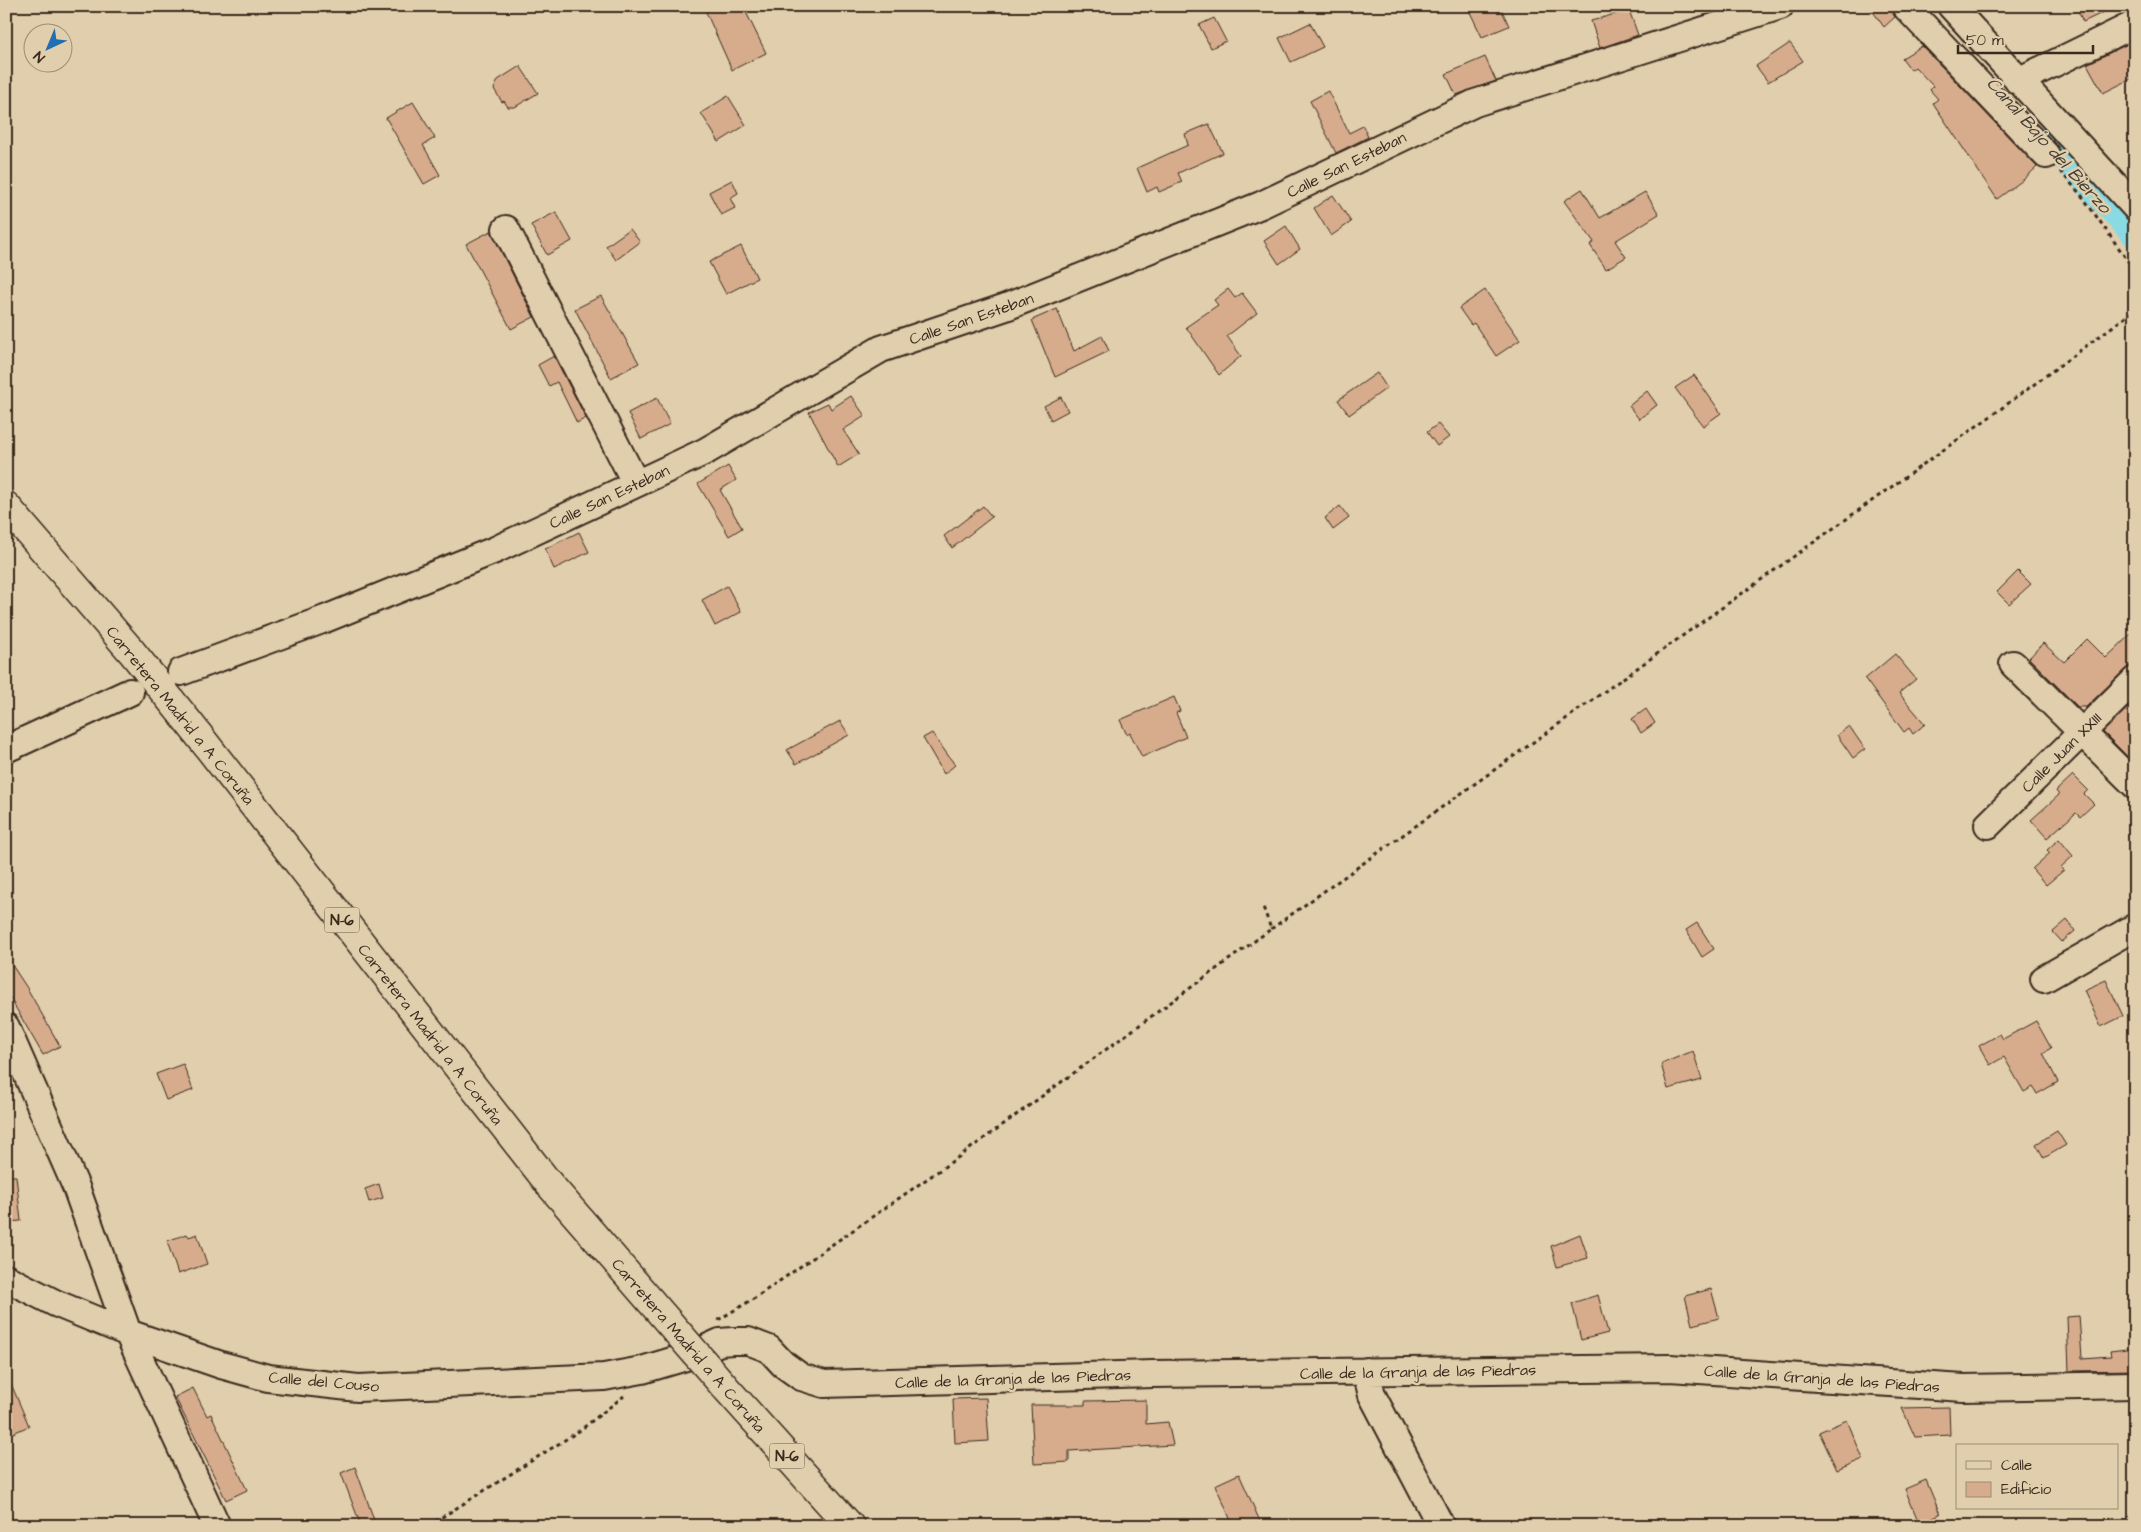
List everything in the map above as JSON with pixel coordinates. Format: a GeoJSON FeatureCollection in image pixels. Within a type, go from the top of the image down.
{"type":"FeatureCollection","features":[{"type":"Feature","properties":{"kind":"highway","name":"Carretera Madrid a A Coruña"},"geometry":{"type":"LineString","coordinates":[[6,506],[132,652],[185,717],[550,1186],[724,1386],[850,1526]]}},
{"type":"Feature","properties":{"kind":"street","name":"Calle San Esteban"},"geometry":{"type":"LineString","coordinates":[[181,672],[324,619],[486,553],[636,484],[706,451],[881,349],[1006,307],[1261,205],[1475,103],[1780,6]]}},
{"type":"Feature","properties":{"kind":"street"},"geometry":{"type":"LineString","coordinates":[[1905,6],[2046,155]]}},
{"type":"Feature","properties":{"kind":"street"},"geometry":{"type":"LineString","coordinates":[[1951,6],[2135,207]]}},
{"type":"Feature","properties":{"kind":"street"},"geometry":{"type":"LineString","coordinates":[[2018,81],[2135,24]]}},
{"type":"Feature","properties":{"kind":"street"},"geometry":{"type":"LineString","coordinates":[[506,229],[636,484]]}},
{"type":"Feature","properties":{"kind":"street"},"geometry":{"type":"LineString","coordinates":[[2013,664],[2135,785]]}},
{"type":"Feature","properties":{"kind":"street","name":"Calle Juan XXIII"},"geometry":{"type":"LineString","coordinates":[[1988,825],[2135,680]]}},
{"type":"Feature","properties":{"kind":"street"},"geometry":{"type":"LineString","coordinates":[[6,749],[130,692]]}},
{"type":"Feature","properties":{"kind":"street"},"geometry":{"type":"LineString","coordinates":[[2044,979],[2135,927]]}},
{"type":"Feature","properties":{"kind":"street"},"geometry":{"type":"LineString","coordinates":[[6,1027],[76,1187],[128,1334],[217,1526]]}},
{"type":"Feature","properties":{"kind":"street","name":"Calle del Couso"},"geometry":{"type":"LineString","coordinates":[[6,1278],[55,1303],[128,1334],[221,1365],[259,1376],[358,1388],[625,1375],[668,1363],[717,1344]]}},
{"type":"Feature","properties":{"kind":"street","name":"Calle de la Granja de las Piedras"},"geometry":{"type":"LineString","coordinates":[[717,1344],[748,1341],[769,1349],[783,1364],[801,1377],[824,1384],[1366,1371],[1670,1368],[1962,1388],[2135,1385]]}},
{"type":"Feature","properties":{"kind":"street"},"geometry":{"type":"LineString","coordinates":[[1366,1371],[1372,1395],[1441,1526]]}},
{"type":"Feature","properties":{"kind":"path"},"geometry":{"type":"LineString","coordinates":[[2046,155],[2082,196],[2135,270]]}},
{"type":"Feature","properties":{"kind":"path"},"geometry":{"type":"LineString","coordinates":[[717,1344],[711,1325],[755,1298],[960,1156],[1271,928],[1982,422],[2135,310]]}},
{"type":"Feature","properties":{"kind":"path"},"geometry":{"type":"LineString","coordinates":[[1263,907],[1271,928]]}},
{"type":"Feature","properties":{"kind":"path"},"geometry":{"type":"LineString","coordinates":[[428,1526],[579,1430],[631,1391]]}},
{"type":"Feature","properties":{"kind":"building"},"geometry":{"type":"Polygon","coordinates":[[[715,6],[743,6],[766,53],[732,70],[706,12],[715,6]]]}},
{"type":"Feature","properties":{"kind":"building"},"geometry":{"type":"Polygon","coordinates":[[[1467,6],[1500,6],[1509,26],[1482,37],[1467,6]]]}},
{"type":"Feature","properties":{"kind":"building"},"geometry":{"type":"Polygon","coordinates":[[[1869,6],[1890,6],[1895,17],[1884,27],[1869,6]]]}},
{"type":"Feature","properties":{"kind":"building"},"geometry":{"type":"Polygon","coordinates":[[[2076,6],[2117,6],[2083,22],[2076,6]]]}},
{"type":"Feature","properties":{"kind":"building"},"geometry":{"type":"Polygon","coordinates":[[[1629,10],[1638,35],[1600,48],[1591,21],[1629,10]]]}},
{"type":"Feature","properties":{"kind":"building"},"geometry":{"type":"Polygon","coordinates":[[[1214,18],[1226,41],[1211,48],[1199,25],[1214,18]]]}},
{"type":"Feature","properties":{"kind":"building"},"geometry":{"type":"Polygon","coordinates":[[[1310,23],[1323,47],[1291,62],[1279,38],[1310,23]]]}},
{"type":"Feature","properties":{"kind":"building"},"geometry":{"type":"Polygon","coordinates":[[[2134,41],[2135,77],[2103,93],[2087,64],[2134,41]]]}},
{"type":"Feature","properties":{"kind":"building"},"geometry":{"type":"Polygon","coordinates":[[[1790,43],[1803,61],[1768,82],[1756,66],[1790,43]]]}},
{"type":"Feature","properties":{"kind":"building"},"geometry":{"type":"Polygon","coordinates":[[[1922,46],[2037,167],[1997,199],[1933,103],[1938,99],[1930,90],[1933,86],[1915,67],[1911,70],[1902,58],[1922,46]]]}},
{"type":"Feature","properties":{"kind":"building"},"geometry":{"type":"Polygon","coordinates":[[[1485,57],[1496,81],[1456,95],[1446,74],[1485,57]]]}},
{"type":"Feature","properties":{"kind":"building"},"geometry":{"type":"Polygon","coordinates":[[[520,66],[538,93],[515,107],[508,107],[504,101],[502,102],[494,89],[498,80],[520,66]]]}},
{"type":"Feature","properties":{"kind":"building"},"geometry":{"type":"Polygon","coordinates":[[[1328,91],[1349,133],[1363,126],[1368,137],[1336,153],[1310,101],[1328,91]]]}},
{"type":"Feature","properties":{"kind":"building"},"geometry":{"type":"Polygon","coordinates":[[[728,96],[746,125],[719,142],[701,113],[728,96]]]}},
{"type":"Feature","properties":{"kind":"building"},"geometry":{"type":"Polygon","coordinates":[[[413,102],[435,138],[423,145],[440,175],[424,184],[386,118],[413,102]]]}},
{"type":"Feature","properties":{"kind":"building"},"geometry":{"type":"Polygon","coordinates":[[[1209,124],[1223,153],[1178,173],[1182,182],[1159,192],[1157,187],[1147,192],[1137,168],[1188,145],[1185,134],[1209,124]]]}},
{"type":"Feature","properties":{"kind":"building"},"geometry":{"type":"Polygon","coordinates":[[[732,180],[738,193],[730,198],[735,208],[721,215],[709,192],[732,180]]]}},
{"type":"Feature","properties":{"kind":"building"},"geometry":{"type":"Polygon","coordinates":[[[1582,189],[1600,218],[1645,192],[1659,214],[1615,241],[1626,257],[1606,269],[1590,245],[1594,242],[1564,201],[1582,189]]]}},
{"type":"Feature","properties":{"kind":"building"},"geometry":{"type":"Polygon","coordinates":[[[1333,195],[1351,222],[1331,236],[1314,208],[1333,195]]]}},
{"type":"Feature","properties":{"kind":"building"},"geometry":{"type":"Polygon","coordinates":[[[556,212],[572,241],[547,255],[531,225],[556,212]]]}},
{"type":"Feature","properties":{"kind":"building"},"geometry":{"type":"Polygon","coordinates":[[[1286,226],[1300,249],[1279,264],[1264,241],[1286,226]]]}},
{"type":"Feature","properties":{"kind":"building"},"geometry":{"type":"Polygon","coordinates":[[[630,229],[640,242],[616,260],[606,246],[630,229]]]}},
{"type":"Feature","properties":{"kind":"building"},"geometry":{"type":"Polygon","coordinates":[[[491,231],[534,317],[511,329],[466,244],[491,231]]]}},
{"type":"Feature","properties":{"kind":"building"},"geometry":{"type":"Polygon","coordinates":[[[741,246],[757,278],[726,294],[709,262],[741,246]]]}},
{"type":"Feature","properties":{"kind":"building"},"geometry":{"type":"Polygon","coordinates":[[[1228,289],[1235,298],[1242,293],[1257,313],[1227,336],[1241,356],[1219,375],[1186,327],[1218,305],[1214,300],[1228,289]]]}},
{"type":"Feature","properties":{"kind":"building"},"geometry":{"type":"Polygon","coordinates":[[[1485,290],[1520,340],[1496,356],[1474,323],[1471,325],[1459,308],[1485,290]]]}},
{"type":"Feature","properties":{"kind":"building"},"geometry":{"type":"Polygon","coordinates":[[[601,296],[639,363],[611,378],[575,309],[601,296]]]}},
{"type":"Feature","properties":{"kind":"building"},"geometry":{"type":"Polygon","coordinates":[[[1057,309],[1074,351],[1102,336],[1109,351],[1055,377],[1032,320],[1057,309]]]}},
{"type":"Feature","properties":{"kind":"building"},"geometry":{"type":"Polygon","coordinates":[[[554,356],[586,418],[577,423],[557,382],[549,386],[538,365],[554,356]]]}},
{"type":"Feature","properties":{"kind":"building"},"geometry":{"type":"Polygon","coordinates":[[[1377,373],[1387,388],[1349,415],[1338,400],[1377,373]]]}},
{"type":"Feature","properties":{"kind":"building"},"geometry":{"type":"Polygon","coordinates":[[[1694,375],[1721,413],[1703,426],[1675,388],[1694,375]]]}},
{"type":"Feature","properties":{"kind":"building"},"geometry":{"type":"Polygon","coordinates":[[[1647,391],[1657,405],[1639,419],[1629,406],[1647,391]]]}},
{"type":"Feature","properties":{"kind":"building"},"geometry":{"type":"Polygon","coordinates":[[[851,396],[865,416],[843,430],[859,454],[838,467],[809,412],[828,403],[831,409],[851,396]]]}},
{"type":"Feature","properties":{"kind":"building"},"geometry":{"type":"Polygon","coordinates":[[[1061,397],[1068,411],[1051,420],[1044,406],[1061,397]]]}},
{"type":"Feature","properties":{"kind":"building"},"geometry":{"type":"Polygon","coordinates":[[[657,398],[670,424],[641,439],[628,413],[657,398]]]}},
{"type":"Feature","properties":{"kind":"building"},"geometry":{"type":"Polygon","coordinates":[[[1438,424],[1449,437],[1437,446],[1427,432],[1438,424]]]}},
{"type":"Feature","properties":{"kind":"building"},"geometry":{"type":"Polygon","coordinates":[[[728,466],[736,480],[720,490],[742,528],[729,536],[698,484],[728,466]]]}},
{"type":"Feature","properties":{"kind":"building"},"geometry":{"type":"Polygon","coordinates":[[[983,506],[992,517],[952,548],[944,536],[983,506]]]}},
{"type":"Feature","properties":{"kind":"building"},"geometry":{"type":"Polygon","coordinates":[[[1340,506],[1349,518],[1333,530],[1325,518],[1340,506]]]}},
{"type":"Feature","properties":{"kind":"building"},"geometry":{"type":"Polygon","coordinates":[[[579,532],[589,552],[554,569],[545,549],[579,532]]]}},
{"type":"Feature","properties":{"kind":"building"},"geometry":{"type":"Polygon","coordinates":[[[2018,571],[2031,584],[2009,604],[1997,592],[2018,571]]]}},
{"type":"Feature","properties":{"kind":"building"},"geometry":{"type":"Polygon","coordinates":[[[727,586],[741,612],[715,626],[702,600],[727,586]]]}},
{"type":"Feature","properties":{"kind":"building"},"geometry":{"type":"Polygon","coordinates":[[[2135,630],[2135,660],[2086,707],[2078,707],[2029,658],[2043,643],[2064,662],[2087,639],[2106,658],[2135,630]]]}},
{"type":"Feature","properties":{"kind":"building"},"geometry":{"type":"Polygon","coordinates":[[[1895,654],[1916,679],[1899,693],[1925,724],[1913,734],[1909,728],[1904,732],[1865,679],[1895,654]]]}},
{"type":"Feature","properties":{"kind":"building"},"geometry":{"type":"Polygon","coordinates":[[[1174,697],[1180,711],[1176,713],[1186,737],[1142,757],[1130,733],[1127,735],[1120,720],[1174,697]]]}},
{"type":"Feature","properties":{"kind":"building"},"geometry":{"type":"Polygon","coordinates":[[[2135,701],[2135,764],[2103,732],[2135,701]]]}},
{"type":"Feature","properties":{"kind":"building"},"geometry":{"type":"Polygon","coordinates":[[[1646,709],[1655,723],[1641,733],[1632,719],[1646,709]]]}},
{"type":"Feature","properties":{"kind":"building"},"geometry":{"type":"Polygon","coordinates":[[[840,721],[849,735],[796,764],[787,750],[840,721]]]}},
{"type":"Feature","properties":{"kind":"building"},"geometry":{"type":"Polygon","coordinates":[[[1849,726],[1865,749],[1853,758],[1837,735],[1849,726]]]}},
{"type":"Feature","properties":{"kind":"building"},"geometry":{"type":"Polygon","coordinates":[[[932,733],[955,765],[944,774],[923,738],[932,733]]]}},
{"type":"Feature","properties":{"kind":"building"},"geometry":{"type":"Polygon","coordinates":[[[2073,775],[2088,790],[2084,794],[2094,804],[2080,817],[2076,813],[2047,838],[2031,820],[2059,795],[2056,791],[2073,775]]]}},
{"type":"Feature","properties":{"kind":"building"},"geometry":{"type":"Polygon","coordinates":[[[2059,839],[2073,856],[2061,867],[2064,870],[2046,885],[2032,869],[2050,853],[2047,850],[2059,839]]]}},
{"type":"Feature","properties":{"kind":"building"},"geometry":{"type":"Polygon","coordinates":[[[2067,920],[2075,931],[2062,942],[2053,932],[2067,920]]]}},
{"type":"Feature","properties":{"kind":"building"},"geometry":{"type":"Polygon","coordinates":[[[1697,923],[1714,949],[1702,957],[1686,930],[1697,923]]]}},
{"type":"Feature","properties":{"kind":"building"},"geometry":{"type":"Polygon","coordinates":[[[6,956],[27,988],[60,1046],[43,1055],[6,991],[6,956]]]}},
{"type":"Feature","properties":{"kind":"building"},"geometry":{"type":"Polygon","coordinates":[[[2106,980],[2123,1016],[2101,1027],[2084,990],[2106,980]]]}},
{"type":"Feature","properties":{"kind":"building"},"geometry":{"type":"Polygon","coordinates":[[[2036,1021],[2051,1048],[2043,1053],[2058,1082],[2037,1094],[2033,1087],[2024,1092],[2004,1057],[1990,1065],[1979,1046],[2000,1034],[2003,1039],[2036,1021]]]}},
{"type":"Feature","properties":{"kind":"building"},"geometry":{"type":"Polygon","coordinates":[[[1693,1051],[1702,1080],[1668,1089],[1661,1064],[1693,1051]]]}},
{"type":"Feature","properties":{"kind":"building"},"geometry":{"type":"Polygon","coordinates":[[[183,1064],[193,1090],[166,1100],[156,1074],[183,1064]]]}},
{"type":"Feature","properties":{"kind":"building"},"geometry":{"type":"Polygon","coordinates":[[[2057,1131],[2066,1145],[2044,1158],[2036,1144],[2057,1131]]]}},
{"type":"Feature","properties":{"kind":"building"},"geometry":{"type":"Polygon","coordinates":[[[6,1176],[16,1176],[21,1221],[6,1222],[6,1176]]]}},
{"type":"Feature","properties":{"kind":"building"},"geometry":{"type":"Polygon","coordinates":[[[379,1184],[383,1198],[369,1202],[365,1189],[379,1184]]]}},
{"type":"Feature","properties":{"kind":"building"},"geometry":{"type":"Polygon","coordinates":[[[187,1234],[189,1237],[197,1234],[207,1264],[178,1274],[167,1241],[187,1234]]]}},
{"type":"Feature","properties":{"kind":"building"},"geometry":{"type":"Polygon","coordinates":[[[1580,1234],[1588,1258],[1557,1267],[1551,1246],[1580,1234]]]}},
{"type":"Feature","properties":{"kind":"building"},"geometry":{"type":"Polygon","coordinates":[[[1711,1289],[1719,1318],[1692,1325],[1685,1296],[1711,1289]]]}},
{"type":"Feature","properties":{"kind":"building"},"geometry":{"type":"Polygon","coordinates":[[[1598,1295],[1608,1333],[1581,1340],[1572,1303],[1598,1295]]]}},
{"type":"Feature","properties":{"kind":"building"},"geometry":{"type":"Polygon","coordinates":[[[2079,1316],[2082,1358],[2111,1356],[2110,1351],[2135,1348],[2135,1370],[2069,1371],[2067,1317],[2079,1316]]]}},
{"type":"Feature","properties":{"kind":"building"},"geometry":{"type":"Polygon","coordinates":[[[6,1372],[29,1426],[6,1436],[6,1372]]]}},
{"type":"Feature","properties":{"kind":"building"},"geometry":{"type":"Polygon","coordinates":[[[193,1388],[207,1416],[211,1414],[247,1490],[226,1500],[175,1397],[193,1388]]]}},
{"type":"Feature","properties":{"kind":"building"},"geometry":{"type":"Polygon","coordinates":[[[986,1398],[989,1441],[955,1443],[953,1399],[986,1398]]]}},
{"type":"Feature","properties":{"kind":"building"},"geometry":{"type":"Polygon","coordinates":[[[1146,1400],[1146,1424],[1168,1422],[1173,1445],[1069,1451],[1069,1462],[1034,1464],[1031,1405],[1085,1405],[1085,1401],[1146,1400]]]}},
{"type":"Feature","properties":{"kind":"building"},"geometry":{"type":"Polygon","coordinates":[[[1949,1407],[1950,1435],[1915,1437],[1902,1408],[1949,1407]]]}},
{"type":"Feature","properties":{"kind":"building"},"geometry":{"type":"Polygon","coordinates":[[[1847,1420],[1863,1459],[1837,1470],[1819,1432],[1847,1420]]]}},
{"type":"Feature","properties":{"kind":"building"},"geometry":{"type":"Polygon","coordinates":[[[355,1467],[376,1526],[361,1526],[341,1473],[355,1467]]]}},
{"type":"Feature","properties":{"kind":"building"},"geometry":{"type":"Polygon","coordinates":[[[1239,1474],[1262,1526],[1233,1526],[1215,1485],[1239,1474]]]}},
{"type":"Feature","properties":{"kind":"building"},"geometry":{"type":"Polygon","coordinates":[[[1926,1480],[1940,1514],[1919,1523],[1905,1489],[1926,1480]]]}},
{"type":"Feature","properties":{"kind":"waterway","name":"Canal Bajo del Bierzo"},"geometry":{"type":"LineString","coordinates":[[2041,137],[2135,240]]}}]}
